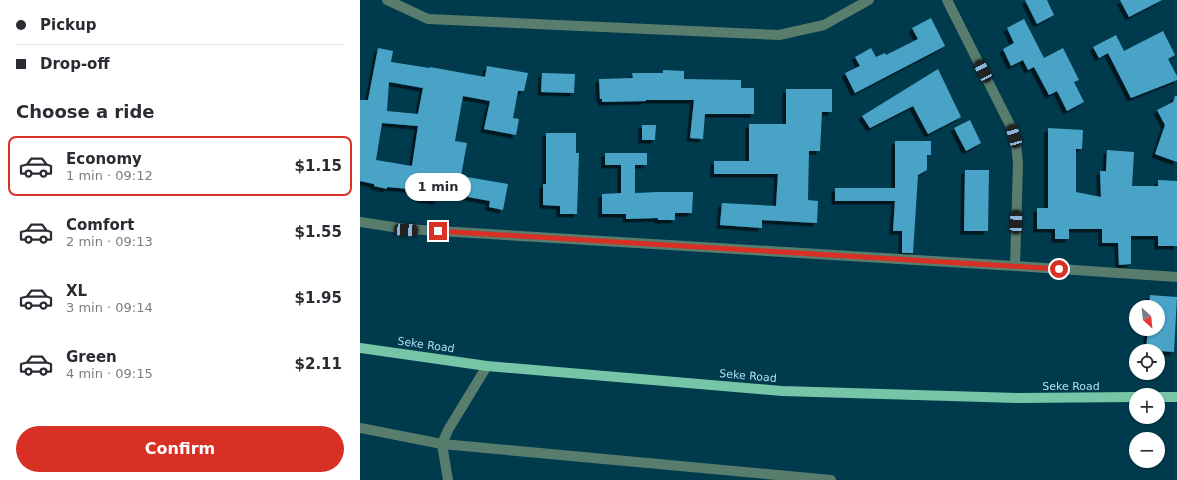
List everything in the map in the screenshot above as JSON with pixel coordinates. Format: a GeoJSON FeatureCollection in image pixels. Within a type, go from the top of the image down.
{"type":"FeatureCollection","features":[{"type":"Feature","properties":{"kind":"main road","name":"Seke Road"},"geometry":{"type":"LineString","coordinates":[[360,348],[487,366],[782,391],[1017,398],[1129,397]]}},
{"type":"Feature","properties":{"kind":"main road"},"geometry":{"type":"LineString","coordinates":[[1165,397],[1177,397]]}},
{"type":"Feature","properties":{"kind":"street"},"geometry":{"type":"LineString","coordinates":[[387,0],[428,19],[779,35],[824,25],[869,0]]}},
{"type":"Feature","properties":{"kind":"street"},"geometry":{"type":"LineString","coordinates":[[947,0],[1011,127],[1016,144],[1018,163],[1015,266]]}},
{"type":"Feature","properties":{"kind":"street"},"geometry":{"type":"LineString","coordinates":[[360,222],[406,230],[1177,277]]}},
{"type":"Feature","properties":{"kind":"street"},"geometry":{"type":"LineString","coordinates":[[448,480],[442,444],[448,430],[487,366]]}},
{"type":"Feature","properties":{"kind":"street"},"geometry":{"type":"LineString","coordinates":[[360,428],[442,444],[831,480]]}},
{"type":"Feature","properties":{"kind":"building"},"geometry":{"type":"Polygon","coordinates":[[[1025,0],[1047,0],[1054,15],[1037,24],[1025,0]]]}},
{"type":"Feature","properties":{"kind":"building"},"geometry":{"type":"Polygon","coordinates":[[[1120,0],[1162,0],[1129,17],[1120,0]]]}},
{"type":"Feature","properties":{"kind":"building"},"geometry":{"type":"Polygon","coordinates":[[[931,18],[945,46],[855,93],[845,73],[860,66],[855,57],[871,48],[876,57],[885,53],[886,55],[918,39],[912,28],[931,18]]]}},
{"type":"Feature","properties":{"kind":"building"},"geometry":{"type":"Polygon","coordinates":[[[1024,19],[1044,58],[1063,48],[1079,80],[1074,82],[1084,102],[1067,111],[1057,91],[1049,95],[1034,67],[1028,70],[1023,60],[1011,66],[1003,49],[1014,43],[1007,28],[1024,19]]]}},
{"type":"Feature","properties":{"kind":"building"},"geometry":{"type":"Polygon","coordinates":[[[1163,31],[1175,55],[1168,59],[1177,76],[1177,80],[1131,98],[1108,53],[1099,58],[1093,47],[1116,35],[1124,51],[1163,31]]]}},
{"type":"Feature","properties":{"kind":"building"},"geometry":{"type":"Polygon","coordinates":[[[378,48],[393,51],[391,62],[430,67],[485,77],[487,66],[528,73],[524,91],[518,91],[513,118],[519,119],[516,135],[484,129],[490,101],[463,96],[455,141],[467,143],[461,176],[508,184],[503,210],[489,207],[490,201],[468,196],[439,193],[438,201],[420,199],[421,190],[387,187],[387,189],[360,181],[360,100],[368,100],[378,48]],[[389,82],[387,111],[418,114],[423,88],[389,82]],[[382,123],[376,160],[412,166],[418,126],[382,123]]]}},
{"type":"Feature","properties":{"kind":"building"},"geometry":{"type":"Polygon","coordinates":[[[938,69],[961,117],[928,134],[913,106],[870,128],[862,116],[938,69]]]}},
{"type":"Feature","properties":{"kind":"building"},"geometry":{"type":"Polygon","coordinates":[[[663,70],[684,71],[684,79],[741,80],[741,88],[754,88],[754,114],[705,114],[703,139],[690,138],[694,100],[602,102],[602,99],[600,99],[599,79],[633,78],[632,73],[663,73],[663,70]]]}},
{"type":"Feature","properties":{"kind":"building"},"geometry":{"type":"Polygon","coordinates":[[[542,73],[575,74],[574,93],[541,92],[542,73]]]}},
{"type":"Feature","properties":{"kind":"building"},"geometry":{"type":"Polygon","coordinates":[[[786,89],[832,89],[832,112],[822,112],[820,151],[809,151],[808,200],[818,201],[817,223],[762,220],[762,228],[720,225],[722,203],[776,206],[778,174],[714,174],[714,161],[749,161],[749,124],[786,124],[786,89]]]}},
{"type":"Feature","properties":{"kind":"building"},"geometry":{"type":"Polygon","coordinates":[[[1175,96],[1177,96],[1177,162],[1155,154],[1165,125],[1157,110],[1173,102],[1175,96]]]}},
{"type":"Feature","properties":{"kind":"building"},"geometry":{"type":"Polygon","coordinates":[[[970,120],[981,143],[966,151],[954,128],[970,120]]]}},
{"type":"Feature","properties":{"kind":"building"},"geometry":{"type":"Polygon","coordinates":[[[642,125],[656,125],[655,140],[642,140],[642,125]]]}},
{"type":"Feature","properties":{"kind":"building"},"geometry":{"type":"Polygon","coordinates":[[[1048,128],[1083,130],[1082,149],[1076,149],[1076,192],[1101,197],[1100,171],[1106,171],[1107,150],[1134,152],[1132,186],[1158,186],[1158,180],[1177,181],[1177,246],[1158,246],[1158,236],[1131,236],[1131,264],[1119,265],[1118,243],[1102,243],[1102,229],[1069,229],[1069,239],[1055,239],[1055,229],[1037,229],[1037,208],[1048,208],[1048,128]]]}},
{"type":"Feature","properties":{"kind":"building"},"geometry":{"type":"Polygon","coordinates":[[[546,133],[576,133],[576,153],[579,153],[577,214],[560,214],[560,206],[543,205],[543,184],[546,184],[546,133]]]}},
{"type":"Feature","properties":{"kind":"building"},"geometry":{"type":"Polygon","coordinates":[[[895,141],[931,141],[931,155],[927,155],[927,170],[918,175],[913,253],[902,253],[902,231],[893,231],[895,201],[835,201],[835,188],[895,188],[895,141]]]}},
{"type":"Feature","properties":{"kind":"building"},"geometry":{"type":"Polygon","coordinates":[[[605,153],[647,153],[647,165],[635,165],[635,193],[693,192],[692,213],[675,213],[675,220],[658,220],[658,218],[626,219],[626,214],[602,214],[602,194],[621,193],[621,165],[605,165],[605,153]]]}},
{"type":"Feature","properties":{"kind":"building"},"geometry":{"type":"Polygon","coordinates":[[[965,170],[989,170],[988,231],[964,231],[965,170]]]}},
{"type":"Feature","properties":{"kind":"building"},"geometry":{"type":"Polygon","coordinates":[[[1150,295],[1177,297],[1174,352],[1165,351],[1165,344],[1147,344],[1147,336],[1165,336],[1165,300],[1150,300],[1150,295]]]}},
{"type":"Feature","properties":{"kind":"route"},"geometry":{"type":"LineString","coordinates":[[438,231],[1059,269]]}}]}
